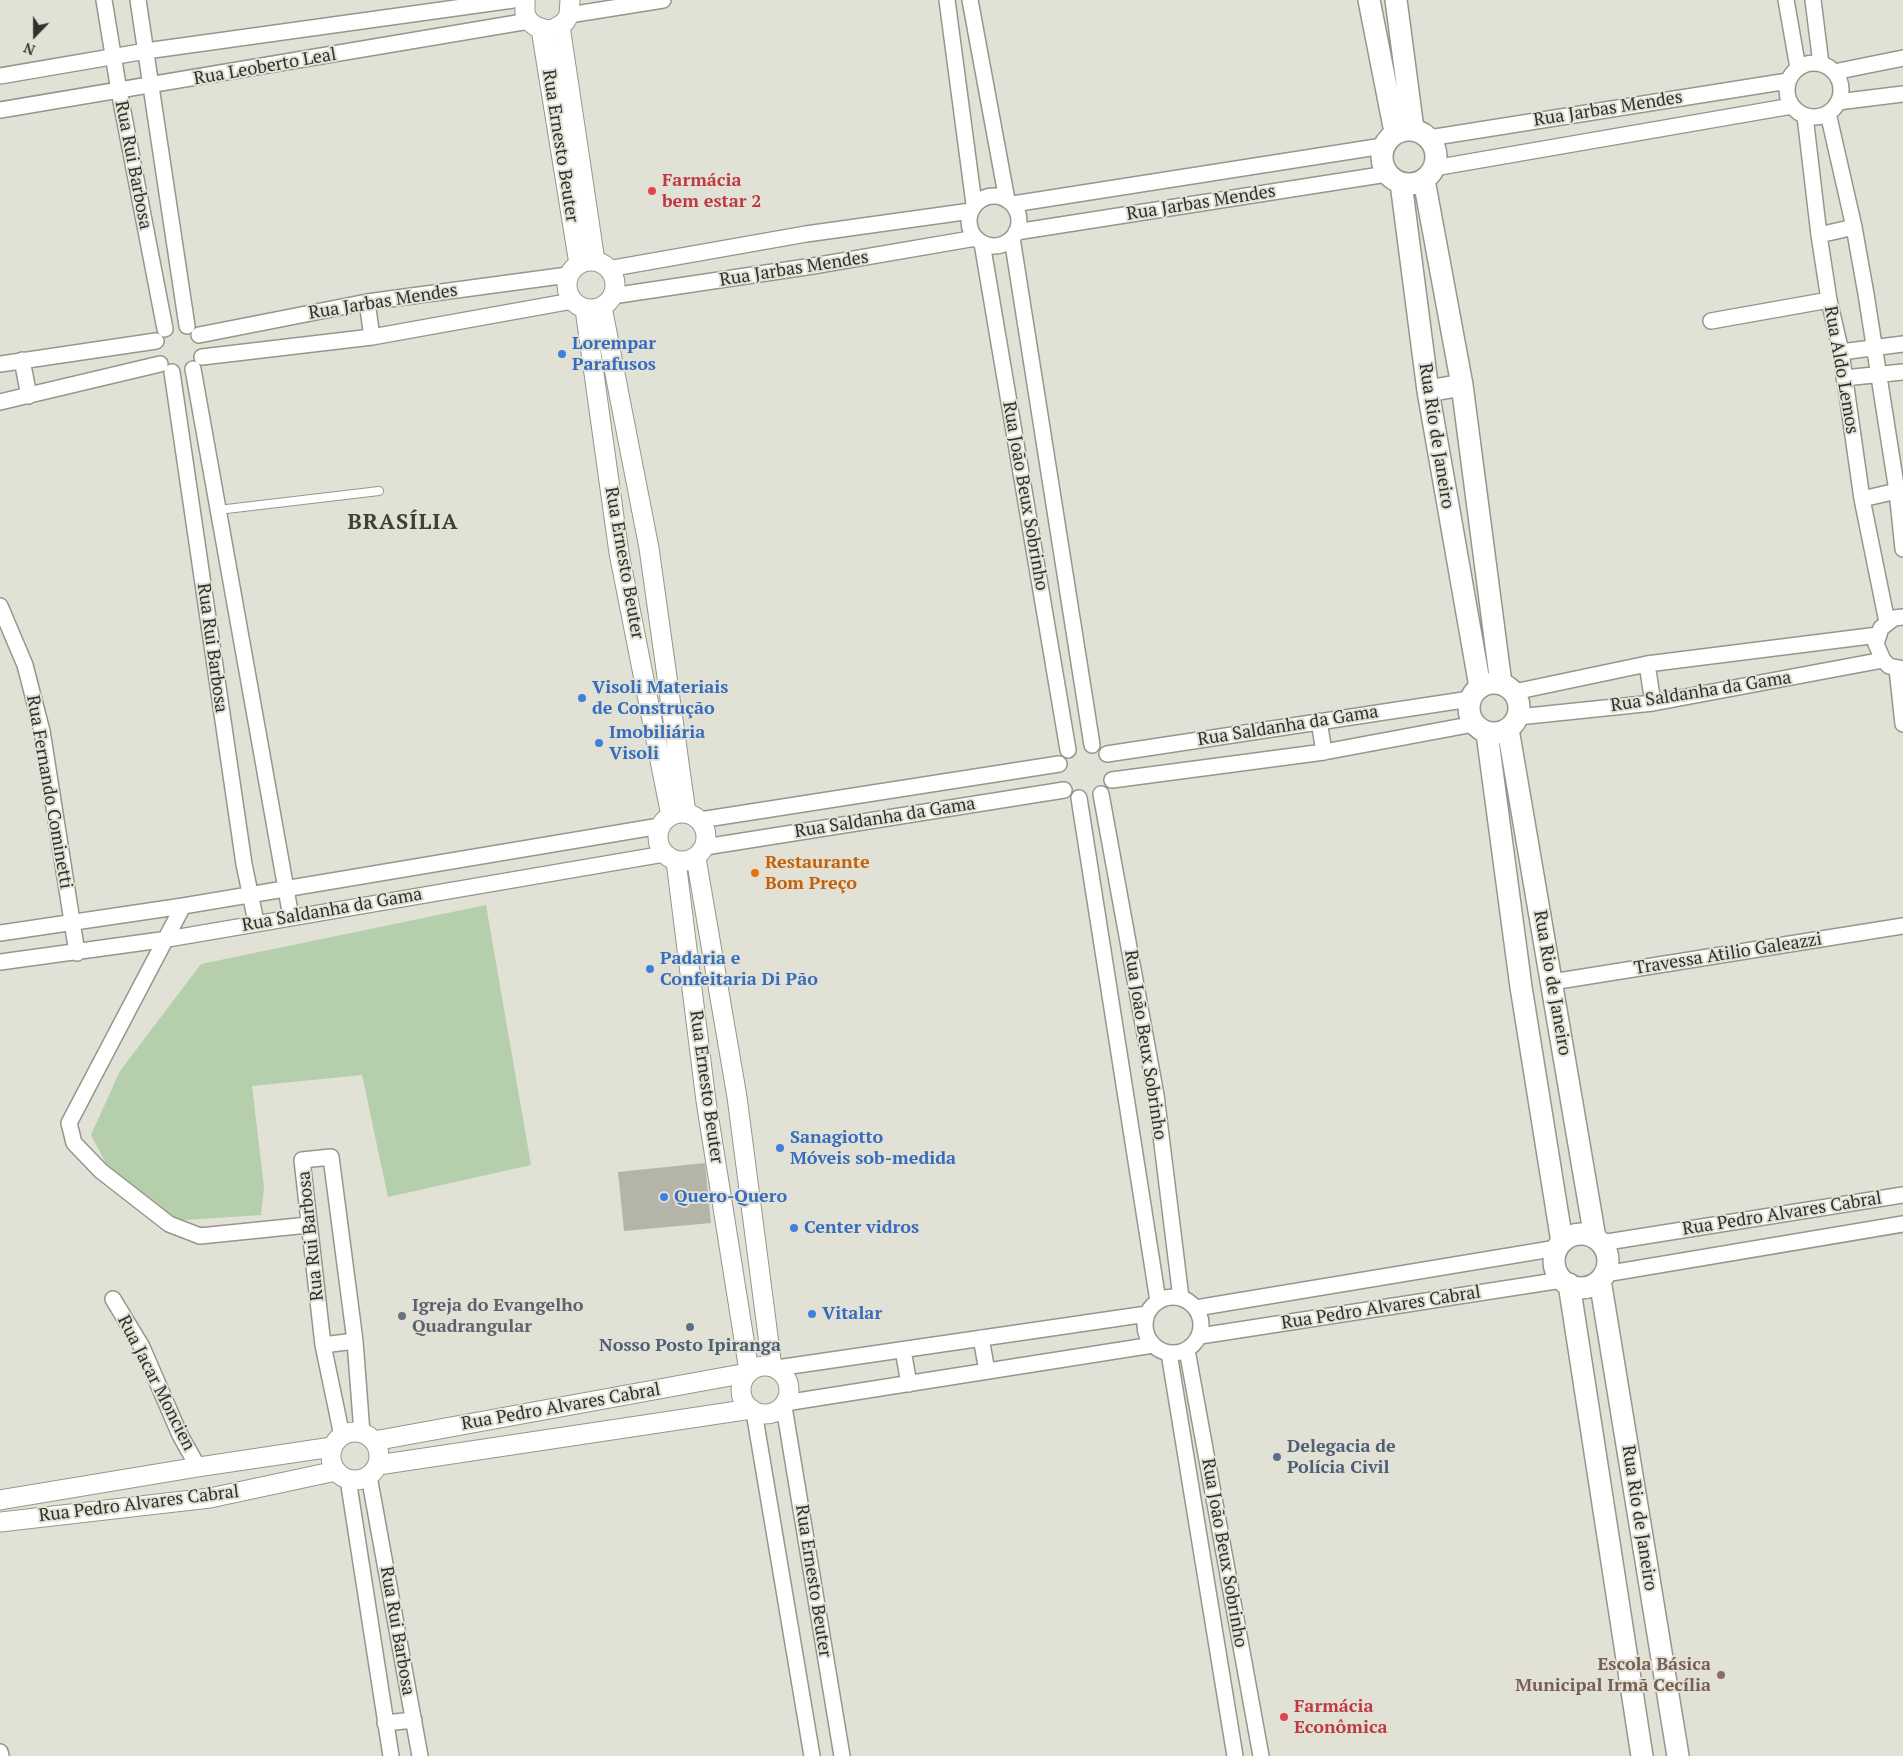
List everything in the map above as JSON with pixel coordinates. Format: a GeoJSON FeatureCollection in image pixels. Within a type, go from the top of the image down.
{"type":"FeatureCollection","features":[{"type":"Feature","properties":{"kind":"main road"},"geometry":{"type":"LineString","coordinates":[[1368,0],[1405,136],[1436,152],[1429,174],[1409,184],[1394,178],[1382,165],[1405,136],[1396,0]]}},
{"type":"Feature","properties":{"kind":"main road","name":"Rua Rio de Janeiro"},"geometry":{"type":"LineString","coordinates":[[1429,174],[1507,688]]}},
{"type":"Feature","properties":{"kind":"main road","name":"Rua Rio de Janeiro"},"geometry":{"type":"LineString","coordinates":[[1394,178],[1475,693]]}},
{"type":"Feature","properties":{"kind":"main road"},"geometry":{"type":"LineString","coordinates":[[1428,391],[1462,384]]}},
{"type":"Feature","properties":{"kind":"main road"},"geometry":{"type":"LineString","coordinates":[[1486,684],[1507,688],[1519,709],[1513,723],[1502,733],[1481,728],[1468,708],[1475,693],[1486,684]]}},
{"type":"Feature","properties":{"kind":"main road","name":"Rua Rio de Janeiro"},"geometry":{"type":"LineString","coordinates":[[1513,723],[1552,982],[1598,1240]]}},
{"type":"Feature","properties":{"kind":"main road","name":"Rua Rio de Janeiro"},"geometry":{"type":"LineString","coordinates":[[1481,728],[1560,1245]]}},
{"type":"Feature","properties":{"kind":"main road"},"geometry":{"type":"LineString","coordinates":[[1527,1021],[1558,1017]]}},
{"type":"Feature","properties":{"kind":"main road"},"geometry":{"type":"LineString","coordinates":[[1578,1234],[1598,1240],[1608,1258],[1602,1277],[1585,1287],[1566,1282],[1554,1265],[1560,1245],[1578,1234]]}},
{"type":"Feature","properties":{"kind":"main road","name":"Rua Rio de Janeiro"},"geometry":{"type":"LineString","coordinates":[[1602,1277],[1678,1756]]}},
{"type":"Feature","properties":{"kind":"main road","name":"Rua Rio de Janeiro"},"geometry":{"type":"LineString","coordinates":[[1566,1282],[1642,1756]]}},
{"type":"Feature","properties":{"kind":"street","name":"Rua Rui Barbosa"},"geometry":{"type":"LineString","coordinates":[[104,0],[161,335]]}},
{"type":"Feature","properties":{"kind":"street","name":"Rua Rui Barbosa"},"geometry":{"type":"LineString","coordinates":[[138,0],[193,331]]}},
{"type":"Feature","properties":{"kind":"street","name":"Rua Leoberto Leal"},"geometry":{"type":"LineString","coordinates":[[0,76],[146,51],[513,0]]}},
{"type":"Feature","properties":{"kind":"street","name":"Rua Ernesto Beuter"},"geometry":{"type":"LineString","coordinates":[[524,0],[525,14],[535,25],[588,267]]}},
{"type":"Feature","properties":{"kind":"street"},"geometry":{"type":"LineString","coordinates":[[535,25],[554,29],[566,14],[663,0]]}},
{"type":"Feature","properties":{"kind":"street"},"geometry":{"type":"LineString","coordinates":[[947,0],[972,207],[969,225],[979,241],[998,246],[1014,235],[1018,218],[1010,202],[970,0]]}},
{"type":"Feature","properties":{"kind":"street"},"geometry":{"type":"LineString","coordinates":[[1786,0],[1798,68]]}},
{"type":"Feature","properties":{"kind":"street"},"geometry":{"type":"LineString","coordinates":[[1813,0],[1821,64]]}},
{"type":"Feature","properties":{"kind":"street","name":"Rua Ernesto Beuter"},"geometry":{"type":"LineString","coordinates":[[566,14],[588,267]]}},
{"type":"Feature","properties":{"kind":"street","name":"Rua Leoberto Leal"},"geometry":{"type":"LineString","coordinates":[[0,110],[535,25]]}},
{"type":"Feature","properties":{"kind":"street"},"geometry":{"type":"LineString","coordinates":[[1834,72],[1903,58]]}},
{"type":"Feature","properties":{"kind":"street"},"geometry":{"type":"LineString","coordinates":[[1805,64],[1821,64],[1834,72],[1840,86],[1838,102],[1828,113],[1813,117],[1805,116],[1792,106],[1788,98],[1788,81],[1798,68],[1805,64]]}},
{"type":"Feature","properties":{"kind":"street","name":"Rua Jarbas Mendes"},"geometry":{"type":"LineString","coordinates":[[1010,202],[1405,136],[1788,81]]}},
{"type":"Feature","properties":{"kind":"street"},"geometry":{"type":"LineString","coordinates":[[1838,102],[1903,94]]}},
{"type":"Feature","properties":{"kind":"street","name":"Rua Jarbas Mendes"},"geometry":{"type":"LineString","coordinates":[[1429,174],[1792,106]]}},
{"type":"Feature","properties":{"kind":"street","name":"Rua Aldo Lemos"},"geometry":{"type":"LineString","coordinates":[[1828,113],[1854,227],[1866,294],[1873,349],[1897,491],[1903,549]]}},
{"type":"Feature","properties":{"kind":"street","name":"Rua Aldo Lemos"},"geometry":{"type":"LineString","coordinates":[[1805,116],[1819,235],[1829,300],[1841,352],[1862,499],[1887,622]]}},
{"type":"Feature","properties":{"kind":"street","name":"Rua Jarbas Mendes"},"geometry":{"type":"LineString","coordinates":[[1014,235],[1394,178]]}},
{"type":"Feature","properties":{"kind":"street"},"geometry":{"type":"LineString","coordinates":[[972,207],[986,196],[993,196],[1010,202]]}},
{"type":"Feature","properties":{"kind":"street","name":"Rua Jarbas Mendes"},"geometry":{"type":"LineString","coordinates":[[193,331],[972,207]]}},
{"type":"Feature","properties":{"kind":"street"},"geometry":{"type":"LineString","coordinates":[[1819,235],[1854,227]]}},
{"type":"Feature","properties":{"kind":"street","name":"Rua João Beux Sobrinho"},"geometry":{"type":"LineString","coordinates":[[1014,235],[1092,745]]}},
{"type":"Feature","properties":{"kind":"street","name":"Rua Jarbas Mendes"},"geometry":{"type":"LineString","coordinates":[[198,363],[593,303],[979,241]]}},
{"type":"Feature","properties":{"kind":"street","name":"Rua João Beux Sobrinho"},"geometry":{"type":"LineString","coordinates":[[979,241],[1068,750]]}},
{"type":"Feature","properties":{"kind":"street"},"geometry":{"type":"LineString","coordinates":[[588,267],[615,282],[593,303],[566,289],[588,267]]}},
{"type":"Feature","properties":{"kind":"street"},"geometry":{"type":"LineString","coordinates":[[1711,321],[1829,300]]}},
{"type":"Feature","properties":{"kind":"street"},"geometry":{"type":"LineString","coordinates":[[367,302],[372,337]]}},
{"type":"Feature","properties":{"kind":"street","name":"Rua Ernesto Beuter"},"geometry":{"type":"LineString","coordinates":[[593,303],[649,548],[679,819]]}},
{"type":"Feature","properties":{"kind":"street","name":"Rua Ernesto Beuter"},"geometry":{"type":"LineString","coordinates":[[593,303],[619,553],[679,819]]}},
{"type":"Feature","properties":{"kind":"street"},"geometry":{"type":"LineString","coordinates":[[0,364],[161,335],[180,325],[193,331],[202,342],[198,363],[187,372],[166,368],[0,402]]}},
{"type":"Feature","properties":{"kind":"street"},"geometry":{"type":"LineString","coordinates":[[161,335],[155,349],[166,368]]}},
{"type":"Feature","properties":{"kind":"street"},"geometry":{"type":"LineString","coordinates":[[1841,352],[1903,344]]}},
{"type":"Feature","properties":{"kind":"street"},"geometry":{"type":"LineString","coordinates":[[22,360],[29,396]]}},
{"type":"Feature","properties":{"kind":"street","name":"Rua Rui Barbosa"},"geometry":{"type":"LineString","coordinates":[[198,363],[218,510],[291,917]]}},
{"type":"Feature","properties":{"kind":"street","name":"Rua Rui Barbosa"},"geometry":{"type":"LineString","coordinates":[[166,368],[256,922]]}},
{"type":"Feature","properties":{"kind":"street"},"geometry":{"type":"LineString","coordinates":[[1844,378],[1879,376],[1903,372]]}},
{"type":"Feature","properties":{"kind":"street"},"geometry":{"type":"LineString","coordinates":[[1862,499],[1897,491]]}},
{"type":"Feature","properties":{"kind":"street","name":"Rua Fernando Cominetti"},"geometry":{"type":"LineString","coordinates":[[0,606],[25,665],[42,731],[77,952]]}},
{"type":"Feature","properties":{"kind":"street"},"geometry":{"type":"LineString","coordinates":[[1903,617],[1887,622],[1878,635],[1876,644],[1882,660],[1900,669],[1903,724]]}},
{"type":"Feature","properties":{"kind":"street","name":"Rua Saldanha da Gama"},"geometry":{"type":"LineString","coordinates":[[1507,688],[1647,664],[1878,635]]}},
{"type":"Feature","properties":{"kind":"street","name":"Rua Saldanha da Gama"},"geometry":{"type":"LineString","coordinates":[[1513,723],[1653,703],[1882,660]]}},
{"type":"Feature","properties":{"kind":"street"},"geometry":{"type":"LineString","coordinates":[[1647,664],[1653,703]]}},
{"type":"Feature","properties":{"kind":"street","name":"Rua Saldanha da Gama"},"geometry":{"type":"LineString","coordinates":[[1107,754],[1319,721],[1475,693]]}},
{"type":"Feature","properties":{"kind":"street"},"geometry":{"type":"LineString","coordinates":[[1319,721],[1324,752]]}},
{"type":"Feature","properties":{"kind":"street","name":"Rua Saldanha da Gama"},"geometry":{"type":"LineString","coordinates":[[1112,780],[1324,752],[1481,728]]}},
{"type":"Feature","properties":{"kind":"street"},"geometry":{"type":"LineString","coordinates":[[1092,745],[1107,754],[1111,762],[1112,780],[1102,794],[1095,798],[1079,798],[1064,790],[1058,773],[1059,764],[1068,750],[1076,746],[1092,745]]}},
{"type":"Feature","properties":{"kind":"street","name":"Rua Saldanha da Gama"},"geometry":{"type":"LineString","coordinates":[[0,933],[183,906],[679,819],[1059,764]]}},
{"type":"Feature","properties":{"kind":"street","name":"Rua Saldanha da Gama"},"geometry":{"type":"LineString","coordinates":[[701,852],[1064,790]]}},
{"type":"Feature","properties":{"kind":"street","name":"Rua João Beux Sobrinho"},"geometry":{"type":"LineString","coordinates":[[1102,794],[1156,1095],[1181,1298]]}},
{"type":"Feature","properties":{"kind":"street","name":"Rua João Beux Sobrinho"},"geometry":{"type":"LineString","coordinates":[[1079,798],[1158,1301]]}},
{"type":"Feature","properties":{"kind":"street"},"geometry":{"type":"LineString","coordinates":[[679,819],[706,833],[701,852],[690,861],[670,857],[658,841],[679,819]]}},
{"type":"Feature","properties":{"kind":"street","name":"Rua Ernesto Beuter"},"geometry":{"type":"LineString","coordinates":[[701,852],[775,1368]]}},
{"type":"Feature","properties":{"kind":"street","name":"Rua Ernesto Beuter"},"geometry":{"type":"LineString","coordinates":[[670,857],[748,1372]]}},
{"type":"Feature","properties":{"kind":"street","name":"Rua Saldanha da Gama"},"geometry":{"type":"LineString","coordinates":[[0,962],[168,938],[256,922],[670,857]]}},
{"type":"Feature","properties":{"kind":"street"},"geometry":{"type":"LineString","coordinates":[[183,906],[168,938],[69,1123],[74,1143],[102,1171],[169,1224],[200,1236],[308,1225]]}},
{"type":"Feature","properties":{"kind":"street","name":"Travessa Atilio Galeazzi"},"geometry":{"type":"LineString","coordinates":[[1552,982],[1903,926]]}},
{"type":"Feature","properties":{"kind":"street","name":"Rua Rui Barbosa"},"geometry":{"type":"LineString","coordinates":[[337,1442],[308,1225],[302,1160],[331,1157],[368,1437]]}},
{"type":"Feature","properties":{"kind":"street","name":"Rua Pedro Alvares Cabral"},"geometry":{"type":"LineString","coordinates":[[1598,1240],[1903,1195]]}},
{"type":"Feature","properties":{"kind":"street","name":"Rua Pedro Alvares Cabral"},"geometry":{"type":"LineString","coordinates":[[1602,1277],[1903,1224]]}},
{"type":"Feature","properties":{"kind":"street","name":"Rua Pedro Alvares Cabral"},"geometry":{"type":"LineString","coordinates":[[1196,1308],[1560,1245]]}},
{"type":"Feature","properties":{"kind":"street","name":"Rua Pedro Alvares Cabral"},"geometry":{"type":"LineString","coordinates":[[1200,1336],[1566,1282]]}},
{"type":"Feature","properties":{"kind":"street"},"geometry":{"type":"LineString","coordinates":[[1173,1297],[1181,1298],[1196,1308],[1200,1316],[1200,1336],[1187,1350],[1168,1353],[1153,1345],[1145,1330],[1147,1314],[1158,1301],[1173,1297]]}},
{"type":"Feature","properties":{"kind":"street","name":"Rua Jacar Moncien"},"geometry":{"type":"LineString","coordinates":[[113,1299],[142,1347],[180,1435],[198,1467]]}},
{"type":"Feature","properties":{"kind":"street"},"geometry":{"type":"LineString","coordinates":[[775,1368],[784,1374],[789,1384],[789,1396],[785,1405],[776,1412],[763,1415],[752,1411],[744,1404],[740,1392],[742,1382],[748,1372],[756,1367],[775,1368],[1147,1314]]}},
{"type":"Feature","properties":{"kind":"street"},"geometry":{"type":"LineString","coordinates":[[981,1338],[987,1371]]}},
{"type":"Feature","properties":{"kind":"street"},"geometry":{"type":"LineString","coordinates":[[323,1345],[355,1341]]}},
{"type":"Feature","properties":{"kind":"street"},"geometry":{"type":"LineString","coordinates":[[785,1405],[1153,1345]]}},
{"type":"Feature","properties":{"kind":"street"},"geometry":{"type":"LineString","coordinates":[[903,1350],[909,1384]]}},
{"type":"Feature","properties":{"kind":"street","name":"Rua João Beux Sobrinho"},"geometry":{"type":"LineString","coordinates":[[1187,1350],[1261,1756]]}},
{"type":"Feature","properties":{"kind":"street","name":"Rua João Beux Sobrinho"},"geometry":{"type":"LineString","coordinates":[[1168,1353],[1235,1756]]}},
{"type":"Feature","properties":{"kind":"street","name":"Rua Pedro Alvares Cabral"},"geometry":{"type":"LineString","coordinates":[[368,1437],[748,1372]]}},
{"type":"Feature","properties":{"kind":"street","name":"Rua Ernesto Beuter"},"geometry":{"type":"LineString","coordinates":[[785,1405],[842,1756]]}},
{"type":"Feature","properties":{"kind":"street","name":"Rua Ernesto Beuter"},"geometry":{"type":"LineString","coordinates":[[752,1411],[812,1756]]}},
{"type":"Feature","properties":{"kind":"street","name":"Rua Pedro Alvares Cabral"},"geometry":{"type":"LineString","coordinates":[[374,1470],[752,1411]]}},
{"type":"Feature","properties":{"kind":"street"},"geometry":{"type":"LineString","coordinates":[[355,1432],[368,1437],[380,1456],[374,1470],[355,1480],[342,1475],[332,1464],[337,1442],[355,1432]]}},
{"type":"Feature","properties":{"kind":"street","name":"Rua Pedro Alvares Cabral"},"geometry":{"type":"LineString","coordinates":[[0,1500],[337,1442]]}},
{"type":"Feature","properties":{"kind":"street","name":"Rua Rui Barbosa"},"geometry":{"type":"LineString","coordinates":[[374,1470],[420,1756]]}},
{"type":"Feature","properties":{"kind":"street","name":"Rua Rui Barbosa"},"geometry":{"type":"LineString","coordinates":[[342,1475],[391,1756]]}},
{"type":"Feature","properties":{"kind":"street","name":"Rua Pedro Alvares Cabral"},"geometry":{"type":"LineString","coordinates":[[0,1522],[210,1498],[342,1475]]}},
{"type":"Feature","properties":{"kind":"street"},"geometry":{"type":"LineString","coordinates":[[385,1723],[414,1720]]}},
{"type":"Feature","properties":{"kind":"street"},"geometry":{"type":"LineString","coordinates":[[0,1752],[1,1756]]}},
{"type":"Feature","properties":{"kind":"lane"},"geometry":{"type":"LineString","coordinates":[[218,510],[379,492]]}},
{"type":"Feature","properties":{"kind":"green space"},"geometry":{"type":"Polygon","coordinates":[[[486,905],[531,1165],[388,1197],[362,1075],[252,1086],[264,1187],[261,1215],[170,1221],[111,1173],[91,1135],[120,1071],[201,964],[486,905]]]}},
{"type":"Feature","properties":{"kind":"building","name":"Quero-Quero"},"geometry":{"type":"Polygon","coordinates":[[[705,1163],[711,1223],[624,1231],[618,1172],[705,1163]]]}},
{"type":"Feature","properties":{"kind":"place","name":"Farmácia bem estar 2"},"geometry":{"type":"Point","coordinates":[652,191]}},
{"type":"Feature","properties":{"kind":"place","name":"Lorempar Parafusos"},"geometry":{"type":"Point","coordinates":[562,354]}},
{"type":"Feature","properties":{"kind":"place","name":"Visoli Materiais de Construção"},"geometry":{"type":"Point","coordinates":[582,698]}},
{"type":"Feature","properties":{"kind":"place","name":"Imobiliária Visoli"},"geometry":{"type":"Point","coordinates":[599,743]}},
{"type":"Feature","properties":{"kind":"place","name":"Restaurante Bom Preço"},"geometry":{"type":"Point","coordinates":[755,873]}},
{"type":"Feature","properties":{"kind":"place","name":"Padaria e Confeitaria Di Pão"},"geometry":{"type":"Point","coordinates":[650,969]}},
{"type":"Feature","properties":{"kind":"place","name":"Sanagiotto Móveis sob-medida"},"geometry":{"type":"Point","coordinates":[780,1148]}},
{"type":"Feature","properties":{"kind":"place","name":"Quero-Quero"},"geometry":{"type":"Point","coordinates":[664,1197]}},
{"type":"Feature","properties":{"kind":"place","name":"Center vidros"},"geometry":{"type":"Point","coordinates":[794,1228]}},
{"type":"Feature","properties":{"kind":"place","name":"Vitalar"},"geometry":{"type":"Point","coordinates":[812,1314]}},
{"type":"Feature","properties":{"kind":"place","name":"Igreja do Evangelho Quadrangular"},"geometry":{"type":"Point","coordinates":[402,1316]}},
{"type":"Feature","properties":{"kind":"place","name":"Nosso Posto Ipiranga"},"geometry":{"type":"Point","coordinates":[690,1327]}},
{"type":"Feature","properties":{"kind":"place","name":"Delegacia de Polícia Civil"},"geometry":{"type":"Point","coordinates":[1277,1457]}},
{"type":"Feature","properties":{"kind":"place","name":"Escola Básica Municipal Irmã Cecília"},"geometry":{"type":"Point","coordinates":[1721,1675]}},
{"type":"Feature","properties":{"kind":"place","name":"Farmácia Econômica"},"geometry":{"type":"Point","coordinates":[1284,1717]}},
{"type":"Feature","properties":{"kind":"district","name":"BRASÍLIA"},"geometry":{"type":"Point","coordinates":[403,523]}}]}
